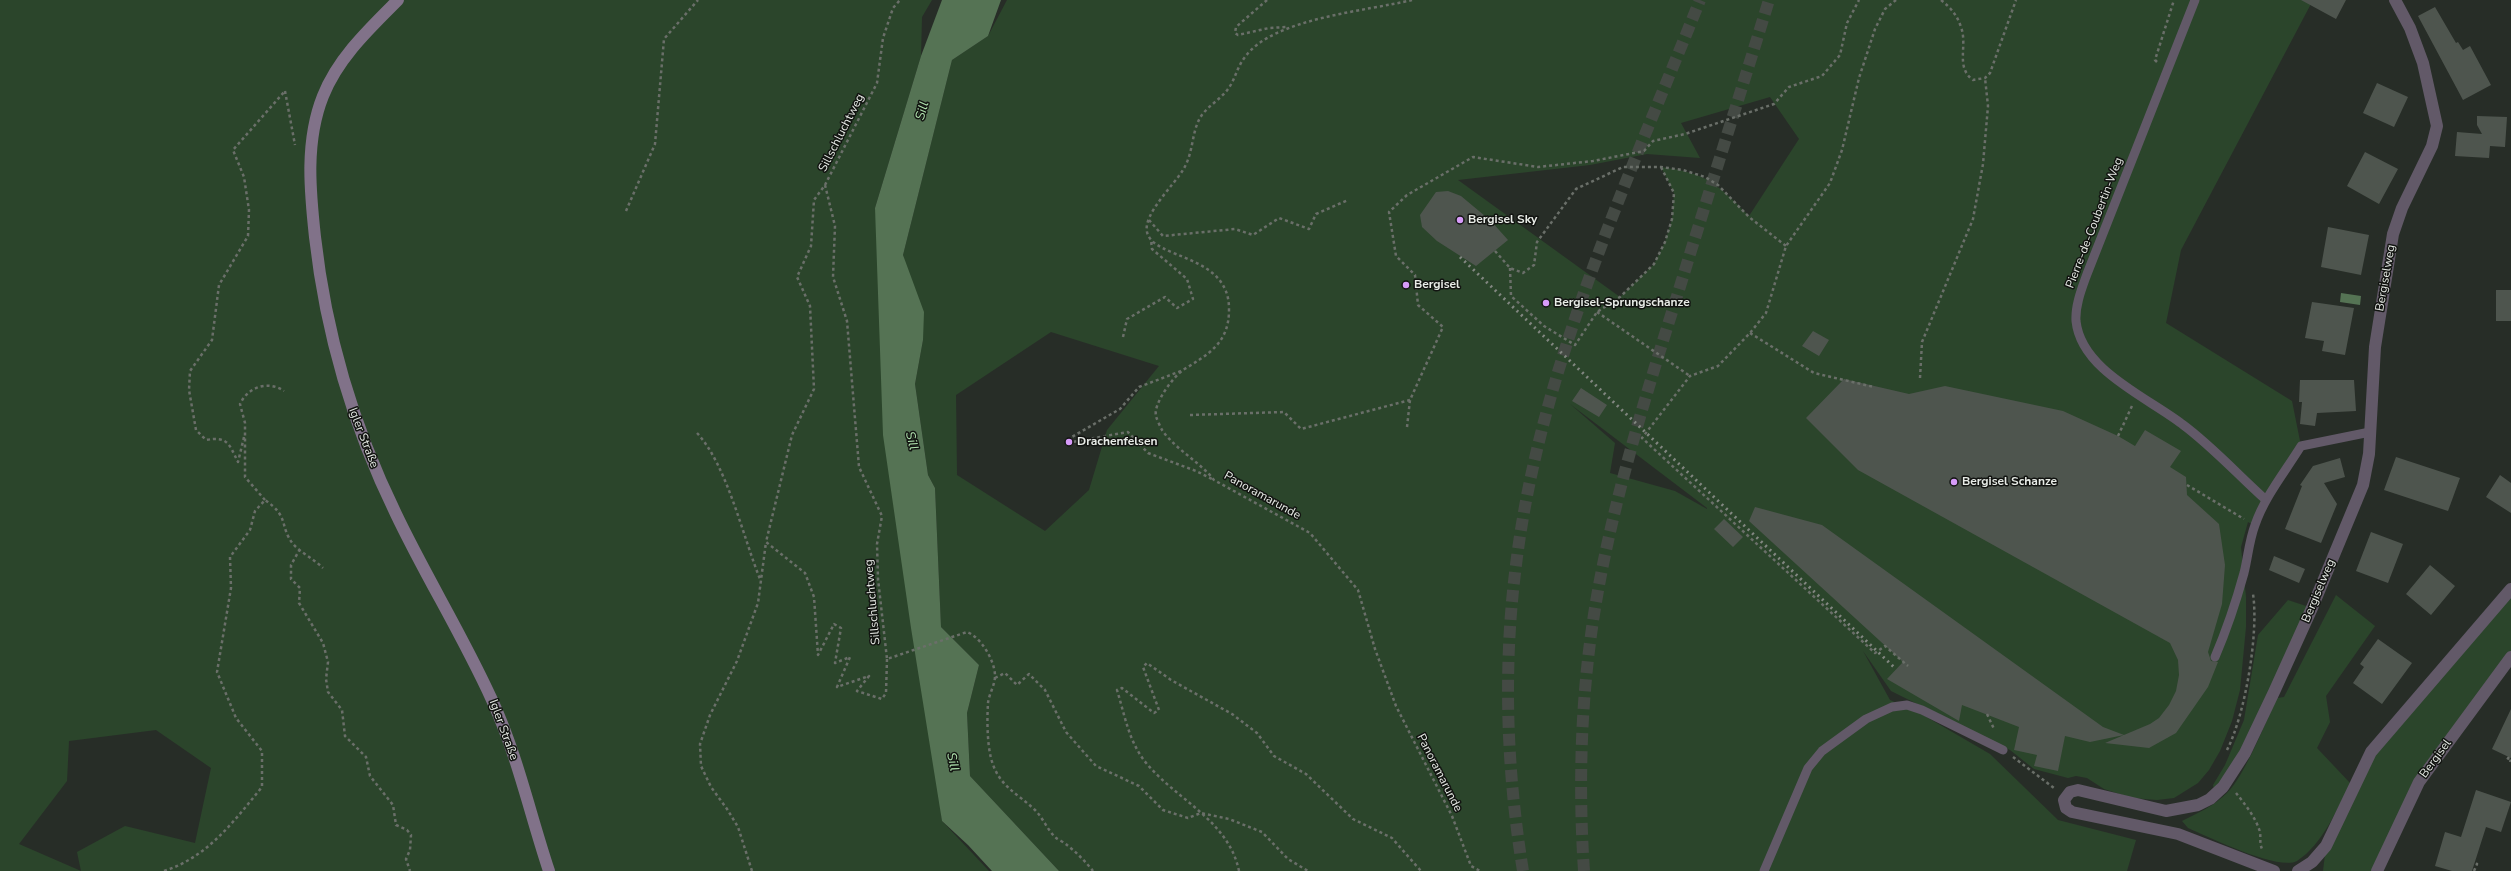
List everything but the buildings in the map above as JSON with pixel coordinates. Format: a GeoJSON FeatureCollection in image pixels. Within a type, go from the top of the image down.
{"type":"FeatureCollection","features":[{"type":"Feature","properties":{"kind":"main road","name":"Igler Straße"},"geometry":{"type":"LineString","coordinates":[[398,0],[353,46],[333,76],[322,98],[310,153],[313,218],[321,289],[336,360],[362,438],[396,516],[493,702],[509,745],[549,871]]}},
{"type":"Feature","properties":{"kind":"street","name":"Bergiselweg"},"geometry":{"type":"LineString","coordinates":[[2065,797],[2070,792],[2078,790],[2127,803],[2166,811],[2204,802],[2227,782],[2244,753],[2274,692],[2312,608],[2363,485],[2367,468],[2375,347],[2393,234],[2402,208],[2432,146],[2437,126],[2423,63],[2410,28],[2395,0]]}},
{"type":"Feature","properties":{"kind":"street"},"geometry":{"type":"LineString","coordinates":[[2298,871],[2312,862],[2326,846],[2371,752],[2511,589]]}},
{"type":"Feature","properties":{"kind":"street","name":"Bergisel"},"geometry":{"type":"LineString","coordinates":[[2377,871],[2419,782],[2511,657]]}},
{"type":"Feature","properties":{"kind":"street"},"geometry":{"type":"LineString","coordinates":[[2065,797],[2064,805],[2072,812],[2178,834],[2274,871]]}},
{"type":"Feature","properties":{"kind":"lane","name":"Pierre-de-Coubertin-Weg"},"geometry":{"type":"LineString","coordinates":[[2195,0],[2078,298],[2076,321],[2082,340],[2090,355],[2110,375],[2183,424],[2266,500]]}},
{"type":"Feature","properties":{"kind":"lane"},"geometry":{"type":"LineString","coordinates":[[2215,657],[2230,624],[2244,570],[2247,549],[2255,526],[2266,500],[2301,446],[2370,432]]}},
{"type":"Feature","properties":{"kind":"lane"},"geometry":{"type":"LineString","coordinates":[[1764,871],[1808,768],[1827,747],[1866,719],[1892,707],[1907,705],[1922,710],[2003,750]]}},
{"type":"Feature","properties":{"kind":"path"},"geometry":{"type":"LineString","coordinates":[[626,211],[655,144],[664,39],[698,0]]}},
{"type":"Feature","properties":{"kind":"path","name":"Sillschluchtweg"},"geometry":{"type":"LineString","coordinates":[[900,0],[893,8],[883,38],[877,83],[825,185],[836,226],[833,277],[847,321],[859,467],[882,516],[878,544],[878,579],[887,659],[967,632],[975,635],[989,657],[995,678]]}},
{"type":"Feature","properties":{"kind":"path"},"geometry":{"type":"LineString","coordinates":[[1267,0],[1236,27],[1235,33],[1238,35],[1269,28],[1287,28],[1412,0]]}},
{"type":"Feature","properties":{"kind":"path"},"geometry":{"type":"LineString","coordinates":[[1407,427],[1410,400],[1443,326],[1418,305],[1415,275],[1396,256],[1389,212],[1407,195],[1472,157],[1538,167],[1593,161],[1644,151],[1654,141],[1685,134],[1774,104],[1789,87],[1822,76],[1840,55],[1847,23],[1859,0]]}},
{"type":"Feature","properties":{"kind":"path"},"geometry":{"type":"LineString","coordinates":[[1896,0],[1885,9],[1875,29],[1859,78],[1842,150],[1830,183],[1786,246],[1766,313],[1750,334],[1718,366],[1690,376],[1642,438],[1875,653],[1885,646],[1908,666]]}},
{"type":"Feature","properties":{"kind":"path"},"geometry":{"type":"LineString","coordinates":[[1941,0],[1955,12],[1962,29],[1963,67],[1966,75],[1973,80],[1985,78],[1990,73],[2016,0]]}},
{"type":"Feature","properties":{"kind":"path"},"geometry":{"type":"LineString","coordinates":[[1123,337],[1126,319],[1165,298],[1177,308],[1193,299],[1187,278],[1152,249],[1151,240],[1147,232],[1149,219],[1190,158],[1200,117],[1221,99],[1230,86],[1245,57],[1252,49],[1287,28]]}},
{"type":"Feature","properties":{"kind":"path"},"geometry":{"type":"LineString","coordinates":[[1920,378],[1922,342],[1973,219],[1983,164],[1988,106],[1985,78]]}},
{"type":"Feature","properties":{"kind":"path"},"geometry":{"type":"LineString","coordinates":[[244,437],[238,462],[228,443],[219,438],[206,440],[196,430],[189,390],[190,372],[212,340],[219,285],[248,236],[249,210],[244,177],[233,150],[285,90],[296,146],[310,153]]}},
{"type":"Feature","properties":{"kind":"path"},"geometry":{"type":"LineString","coordinates":[[1495,251],[1510,268],[1524,273],[1534,265],[1537,242],[1576,188],[1623,167],[1661,167],[1683,170],[1705,177],[1718,185],[1749,217],[1786,246]]}},
{"type":"Feature","properties":{"kind":"path"},"geometry":{"type":"LineString","coordinates":[[1510,268],[1511,296],[1544,326],[1575,345],[1597,312],[1620,297],[1654,264],[1665,242],[1672,219],[1674,193],[1661,167]]}},
{"type":"Feature","properties":{"kind":"path"},"geometry":{"type":"LineString","coordinates":[[752,871],[738,827],[728,809],[711,787],[701,766],[700,744],[710,715],[737,661],[758,603],[766,542],[792,435],[814,389],[810,306],[797,277],[811,246],[814,200],[825,185]]}},
{"type":"Feature","properties":{"kind":"path"},"geometry":{"type":"LineString","coordinates":[[1149,219],[1163,236],[1235,229],[1253,235],[1279,218],[1309,229],[1316,214],[1348,200]]}},
{"type":"Feature","properties":{"kind":"path","name":"Panoramarunde"},"geometry":{"type":"LineString","coordinates":[[1151,240],[1160,247],[1198,262],[1213,274],[1226,291],[1229,310],[1222,338],[1202,360],[1182,371],[1165,390],[1157,404],[1155,416],[1161,428],[1175,445],[1204,467],[1214,480],[1310,533],[1358,590],[1374,649],[1396,706],[1452,816],[1471,866],[1480,871]]}},
{"type":"Feature","properties":{"kind":"path"},"geometry":{"type":"LineString","coordinates":[[1597,312],[1690,376]]}},
{"type":"Feature","properties":{"kind":"path"},"geometry":{"type":"LineString","coordinates":[[1750,334],[1814,373],[1874,387]]}},
{"type":"Feature","properties":{"kind":"path"},"geometry":{"type":"LineString","coordinates":[[1182,371],[1138,387],[1120,409],[1070,438],[1072,442],[1128,432],[1148,453],[1196,470],[1214,480]]}},
{"type":"Feature","properties":{"kind":"path"},"geometry":{"type":"LineString","coordinates":[[284,391],[276,385],[264,385],[244,395],[240,404],[244,415],[245,477],[265,500],[277,509],[284,520],[289,538],[323,568]]}},
{"type":"Feature","properties":{"kind":"path"},"geometry":{"type":"LineString","coordinates":[[2118,436],[2138,393]]}},
{"type":"Feature","properties":{"kind":"path"},"geometry":{"type":"LineString","coordinates":[[1190,415],[1284,412],[1301,429],[1410,400]]}},
{"type":"Feature","properties":{"kind":"path"},"geometry":{"type":"LineString","coordinates":[[697,433],[705,441],[731,496],[760,580]]}},
{"type":"Feature","properties":{"kind":"path"},"geometry":{"type":"LineString","coordinates":[[2187,485],[2255,526]]}},
{"type":"Feature","properties":{"kind":"path"},"geometry":{"type":"LineString","coordinates":[[164,871],[176,867],[213,844],[223,835],[262,786],[262,751],[236,718],[217,672],[231,588],[230,557],[250,530],[255,511],[265,500]]}},
{"type":"Feature","properties":{"kind":"path"},"geometry":{"type":"LineString","coordinates":[[766,542],[805,573],[814,597],[818,655],[834,624],[841,628],[835,664],[850,657],[837,687],[869,676],[857,691],[882,699],[886,693],[887,659]]}},
{"type":"Feature","properties":{"kind":"path"},"geometry":{"type":"LineString","coordinates":[[300,549],[291,565],[291,579],[300,588],[299,603],[304,613],[310,618],[319,639],[323,643],[328,662],[326,679],[328,692],[342,710],[345,736],[366,757],[370,776],[393,805],[396,825],[411,836],[410,850],[406,858],[410,871]]}},
{"type":"Feature","properties":{"kind":"path"},"geometry":{"type":"LineString","coordinates":[[2226,752],[2239,717],[2253,637],[2254,604],[2251,584],[2244,570]]}},
{"type":"Feature","properties":{"kind":"path"},"geometry":{"type":"LineString","coordinates":[[1240,871],[1233,850],[1219,829],[1172,789],[1147,763],[1131,740],[1117,690],[1122,688],[1154,713],[1158,710],[1143,666],[1147,663],[1171,680],[1232,714],[1257,733],[1274,756],[1306,774],[1353,818],[1392,838],[1421,871]]}},
{"type":"Feature","properties":{"kind":"path"},"geometry":{"type":"LineString","coordinates":[[1093,871],[1066,844],[1054,836],[1045,820],[1026,802],[1003,784],[995,770],[990,745],[988,703],[995,678],[1004,673],[1017,685],[1029,674],[1045,690],[1066,732],[1096,766],[1139,786],[1163,810],[1188,818],[1201,813],[1229,819],[1262,832],[1288,859],[1308,871]]}},
{"type":"Feature","properties":{"kind":"path"},"geometry":{"type":"LineString","coordinates":[[1987,714],[2003,750],[2065,797]]}},
{"type":"Feature","properties":{"kind":"path"},"geometry":{"type":"LineString","coordinates":[[2509,757],[2508,760],[2511,761]]}},
{"type":"Feature","properties":{"kind":"path"},"geometry":{"type":"LineString","coordinates":[[2227,782],[2248,808],[2260,832],[2260,846],[2266,855]]}},
{"type":"Feature","properties":{"kind":"path"},"geometry":{"type":"LineString","coordinates":[[2474,863],[2476,864],[2474,871]]}},
{"type":"Feature","properties":{"kind":"shaded area"},"geometry":{"type":"Polygon","coordinates":[[[0,0],[932,0],[922,17],[921,56],[875,208],[942,821],[989,871],[81,871],[0,871],[0,0]],[[156,730],[69,741],[67,781],[19,844],[81,871],[77,852],[125,826],[195,843],[211,768],[156,730]]]}},
{"type":"Feature","properties":{"kind":"shaded area"},"geometry":{"type":"Polygon","coordinates":[[[1007,0],[2313,0],[2181,250],[2166,323],[2292,401],[2301,446],[2255,526],[2248,522],[2241,547],[2246,597],[2246,627],[2240,690],[2232,721],[2220,751],[2209,770],[2198,783],[2174,798],[2157,800],[2132,798],[2104,789],[2087,778],[2076,776],[2068,778],[2034,769],[2010,750],[1891,691],[1863,651],[1890,700],[1923,715],[1990,754],[2058,820],[2136,840],[2127,871],[1059,871],[970,776],[967,713],[979,665],[941,627],[935,488],[928,475],[915,384],[923,340],[903,255],[952,60],[988,36],[1007,0]],[[1770,97],[1681,123],[1700,158],[1647,154],[1590,165],[1458,180],[1620,297],[1654,264],[1665,242],[1672,219],[1674,193],[1661,167],[1690,173],[1710,182],[1719,188],[1749,216],[1799,139],[1770,97]],[[1051,332],[956,395],[957,475],[1045,531],[1089,490],[1107,430],[1159,366],[1051,332]],[[1570,404],[1615,443],[1610,473],[1675,491],[1707,509],[1570,404]]]}},
{"type":"Feature","properties":{"kind":"shaded area"},"geometry":{"type":"Polygon","coordinates":[[[2511,589],[2511,657],[2419,782],[2377,871],[2323,871],[2326,846],[2371,752],[2511,589]]]}},
{"type":"Feature","properties":{"kind":"shaded area"},"geometry":{"type":"Polygon","coordinates":[[[2336,595],[2375,626],[2326,696],[2330,722],[2317,748],[2351,784],[2322,836],[2306,854],[2297,861],[2288,863],[2243,852],[2188,828],[2182,821],[2217,802],[2234,785],[2254,748],[2277,698],[2284,697],[2336,595]]]}},
{"type":"Feature","properties":{"kind":"shaded area"},"geometry":{"type":"Polygon","coordinates":[[[2288,600],[2312,608],[2274,692],[2215,795],[2213,785],[2225,765],[2244,720],[2258,635],[2288,600]]]}},
{"type":"Feature","properties":{"kind":"water","name":"Sill"},"geometry":{"type":"Polygon","coordinates":[[[942,0],[1001,0],[988,36],[952,60],[903,255],[924,312],[923,340],[915,384],[928,475],[935,488],[941,627],[979,665],[967,713],[970,776],[1059,871],[992,871],[968,845],[942,821],[911,628],[883,435],[875,208],[921,56],[942,0]]]}},
{"type":"Feature","properties":{"kind":"water"},"geometry":{"type":"Polygon","coordinates":[[[2341,293],[2361,296],[2360,305],[2340,302],[2341,293]]]}},
{"type":"Feature","properties":{"kind":"tunnel"},"geometry":{"type":"LineString","coordinates":[[1523,871],[1513,797],[1510,760],[1508,685],[1511,610],[1515,573],[1527,498],[1543,425],[1564,352],[1588,280],[1643,139],[1700,0]]}},
{"type":"Feature","properties":{"kind":"tunnel"},"geometry":{"type":"LineString","coordinates":[[1584,871],[1581,804],[1584,702],[1591,635],[1603,563],[1621,485],[1643,407],[1769,0]]}},
{"type":"Feature","properties":{"kind":"railway"},"geometry":{"type":"LineString","coordinates":[[1460,257],[1896,669]]}},
{"type":"Feature","properties":{"kind":"place","name":"Bergisel Sky"},"geometry":{"type":"Point","coordinates":[1460,220]}},
{"type":"Feature","properties":{"kind":"place","name":"Bergisel"},"geometry":{"type":"Point","coordinates":[1406,285]}},
{"type":"Feature","properties":{"kind":"place","name":"Bergisel-Sprungschanze"},"geometry":{"type":"Point","coordinates":[1546,303]}},
{"type":"Feature","properties":{"kind":"place","name":"Drachenfelsen"},"geometry":{"type":"Point","coordinates":[1069,442]}},
{"type":"Feature","properties":{"kind":"place","name":"Bergisel Schanze"},"geometry":{"type":"Point","coordinates":[1954,482]}}]}
